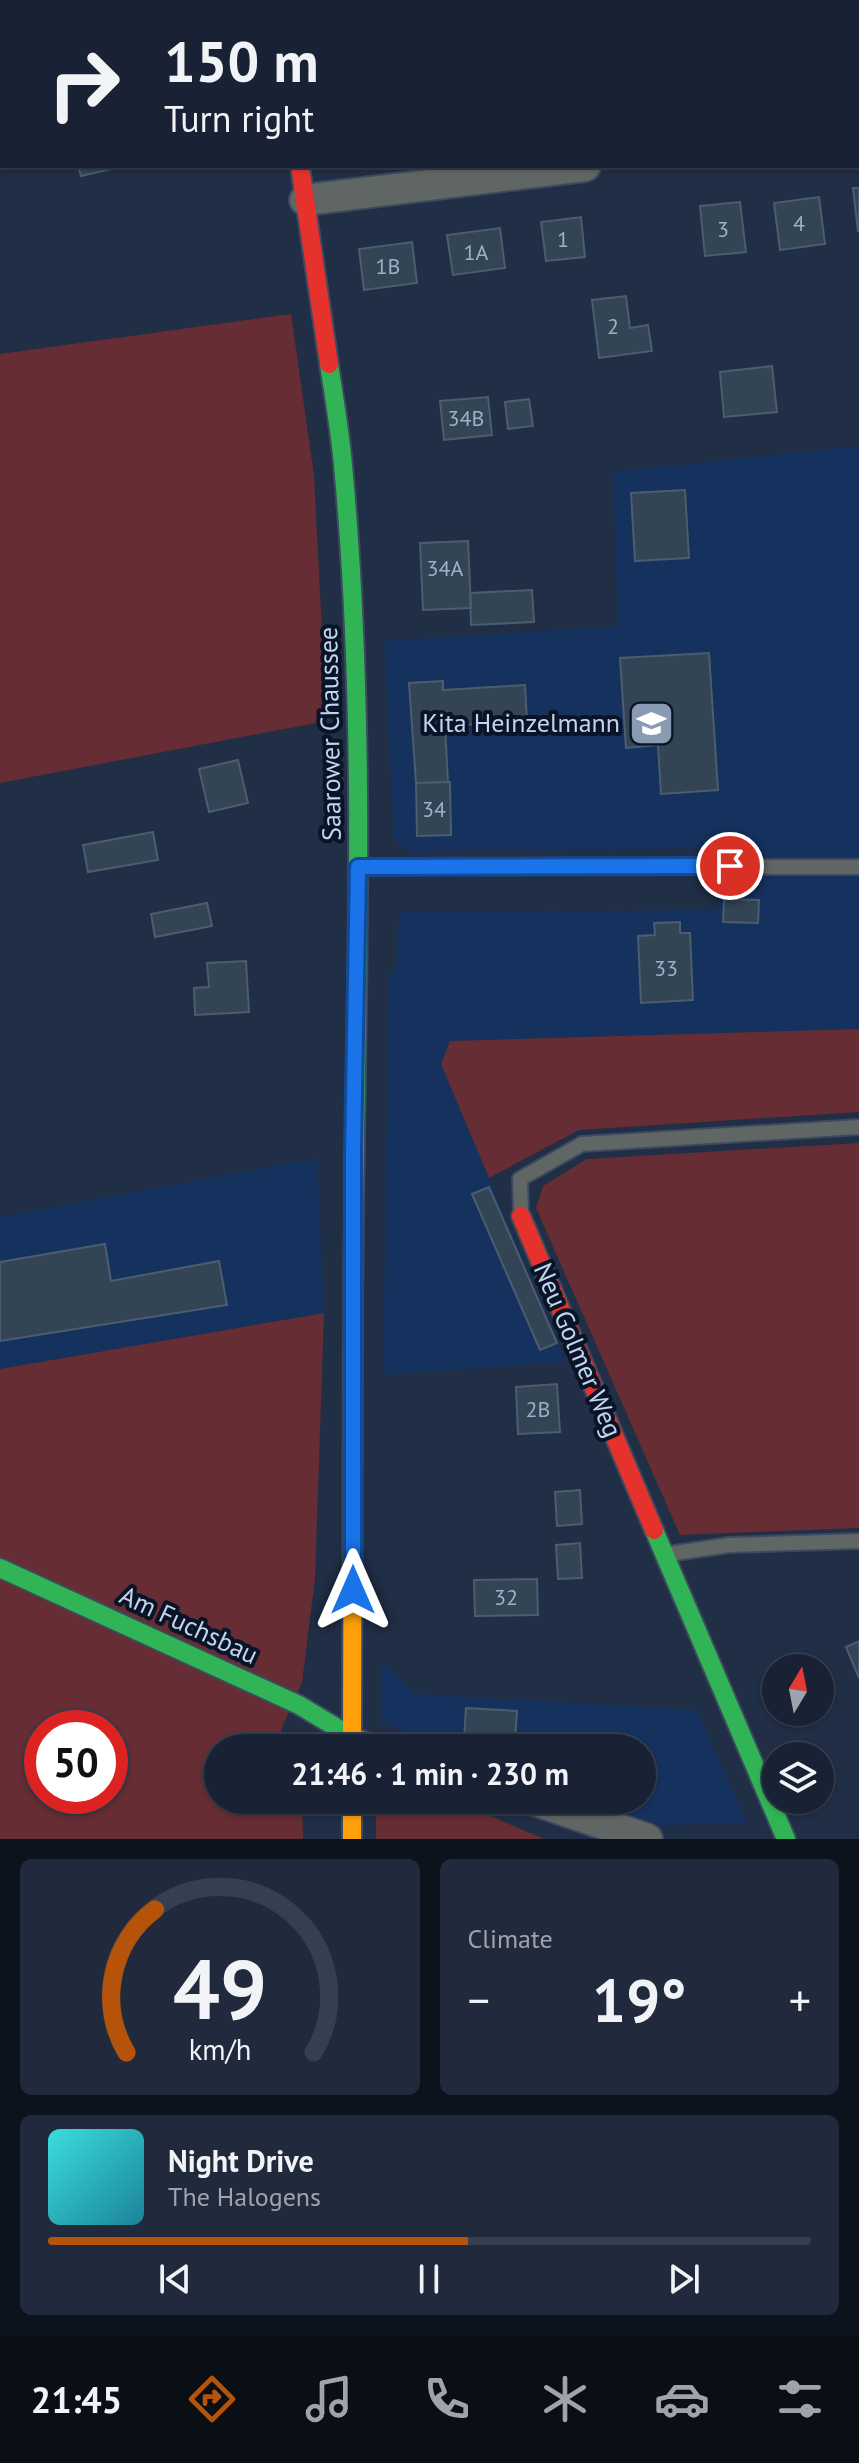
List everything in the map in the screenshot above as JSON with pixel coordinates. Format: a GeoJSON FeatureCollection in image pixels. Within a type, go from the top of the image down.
{"type":"FeatureCollection","features":[{"type":"Feature","properties":{"kind":"main road","name":"Saarower Chaussee"},"geometry":{"type":"LineString","coordinates":[[300,168],[345,493],[355,620],[358,867],[353,1152],[352,1734]]}},
{"type":"Feature","properties":{"kind":"main road","name":"Neu Golmer Weg"},"geometry":{"type":"LineString","coordinates":[[521,1216],[786,1839]]}},
{"type":"Feature","properties":{"kind":"main road","name":"Am Fuchsbau"},"geometry":{"type":"LineString","coordinates":[[0,1568],[299,1705],[341,1734]]}},
{"type":"Feature","properties":{"kind":"main road"},"geometry":{"type":"LineString","coordinates":[[352,1814],[352,1839]]}},
{"type":"Feature","properties":{"kind":"street"},"geometry":{"type":"LineString","coordinates":[[305,200],[569,168]]}},
{"type":"Feature","properties":{"kind":"street"},"geometry":{"type":"LineString","coordinates":[[575,1814],[647,1839]]}},
{"type":"Feature","properties":{"kind":"lane"},"geometry":{"type":"LineString","coordinates":[[358,867],[859,867]]}},
{"type":"Feature","properties":{"kind":"lane","name":"Neu Golmer Weg"},"geometry":{"type":"LineString","coordinates":[[521,1216],[520,1179],[582,1144],[859,1127]]}},
{"type":"Feature","properties":{"kind":"lane"},"geometry":{"type":"LineString","coordinates":[[665,1554],[729,1545],[859,1541]]}},
{"type":"Feature","properties":{"kind":"shaded area"},"geometry":{"type":"Polygon","coordinates":[[[291,314],[314,476],[323,650],[321,722],[0,783],[0,354],[291,314]]]}},
{"type":"Feature","properties":{"kind":"shaded area"},"geometry":{"type":"Polygon","coordinates":[[[859,446],[859,1029],[450,1041],[441,1064],[566,1362],[383,1375],[389,973],[396,971],[399,912],[718,910],[718,848],[410,851],[394,840],[384,641],[618,626],[613,472],[859,446]]]}},
{"type":"Feature","properties":{"kind":"shaded area"},"geometry":{"type":"Polygon","coordinates":[[[859,1029],[859,1112],[579,1130],[489,1178],[441,1064],[450,1041],[859,1029]]]}},
{"type":"Feature","properties":{"kind":"shaded area"},"geometry":{"type":"Polygon","coordinates":[[[859,1143],[859,1528],[680,1535],[536,1208],[543,1186],[587,1159],[859,1143]]]}},
{"type":"Feature","properties":{"kind":"shaded area"},"geometry":{"type":"Polygon","coordinates":[[[317,1158],[324,1313],[0,1369],[0,1217],[317,1158]]]}},
{"type":"Feature","properties":{"kind":"shaded area"},"geometry":{"type":"Polygon","coordinates":[[[324,1313],[315,1578],[302,1682],[281,1730],[283,1734],[204,1734],[204,1814],[302,1814],[303,1839],[0,1839],[0,1369],[324,1313]]]}},
{"type":"Feature","properties":{"kind":"shaded area"},"geometry":{"type":"Polygon","coordinates":[[[382,1660],[415,1694],[697,1710],[747,1823],[661,1825],[627,1814],[656,1814],[656,1734],[411,1734],[381,1722],[382,1660]]]}},
{"type":"Feature","properties":{"kind":"shaded area"},"geometry":{"type":"Polygon","coordinates":[[[376,1814],[486,1814],[544,1839],[376,1839],[376,1814]]]}},
{"type":"Feature","properties":{"kind":"building"},"geometry":{"type":"Polygon","coordinates":[[[79,168],[116,168],[81,176],[79,168]]]}},
{"type":"Feature","properties":{"kind":"building"},"geometry":{"type":"Polygon","coordinates":[[[853,188],[859,188],[859,231],[858,231],[853,188]]]}},
{"type":"Feature","properties":{"kind":"building"},"geometry":{"type":"Polygon","coordinates":[[[819,197],[825,244],[780,250],[774,203],[819,197]]]}},
{"type":"Feature","properties":{"kind":"building"},"geometry":{"type":"Polygon","coordinates":[[[740,202],[746,252],[705,256],[700,206],[740,202]]]}},
{"type":"Feature","properties":{"kind":"building"},"geometry":{"type":"Polygon","coordinates":[[[581,217],[585,257],[546,261],[541,222],[581,217]]]}},
{"type":"Feature","properties":{"kind":"building"},"geometry":{"type":"Polygon","coordinates":[[[500,228],[505,268],[453,275],[447,235],[500,228]]]}},
{"type":"Feature","properties":{"kind":"building"},"geometry":{"type":"Polygon","coordinates":[[[412,242],[417,283],[364,290],[359,249],[412,242]]]}},
{"type":"Feature","properties":{"kind":"building"},"geometry":{"type":"Polygon","coordinates":[[[626,296],[630,328],[648,325],[652,351],[599,358],[592,300],[626,296]]]}},
{"type":"Feature","properties":{"kind":"building"},"geometry":{"type":"Polygon","coordinates":[[[772,366],[777,412],[724,417],[720,372],[772,366]]]}},
{"type":"Feature","properties":{"kind":"building"},"geometry":{"type":"Polygon","coordinates":[[[488,397],[492,435],[444,440],[440,401],[488,397]]]}},
{"type":"Feature","properties":{"kind":"building"},"geometry":{"type":"Polygon","coordinates":[[[529,399],[533,426],[508,429],[505,402],[529,399]]]}},
{"type":"Feature","properties":{"kind":"building"},"geometry":{"type":"Polygon","coordinates":[[[685,490],[689,558],[635,561],[631,493],[685,490]]]}},
{"type":"Feature","properties":{"kind":"building"},"geometry":{"type":"Polygon","coordinates":[[[468,541],[471,608],[423,610],[420,543],[468,541]]]}},
{"type":"Feature","properties":{"kind":"building"},"geometry":{"type":"Polygon","coordinates":[[[532,590],[534,622],[471,625],[470,593],[532,590]]]}},
{"type":"Feature","properties":{"kind":"building"},"geometry":{"type":"Polygon","coordinates":[[[709,653],[718,790],[661,794],[658,745],[626,748],[620,658],[709,653]]]}},
{"type":"Feature","properties":{"kind":"building"},"geometry":{"type":"Polygon","coordinates":[[[443,681],[443,690],[525,685],[527,721],[445,726],[448,782],[416,783],[409,683],[443,681]]]}},
{"type":"Feature","properties":{"kind":"building"},"geometry":{"type":"Polygon","coordinates":[[[238,760],[248,803],[209,812],[199,769],[238,760]]]}},
{"type":"Feature","properties":{"kind":"building"},"geometry":{"type":"Polygon","coordinates":[[[450,782],[451,835],[417,836],[416,783],[450,782]]]}},
{"type":"Feature","properties":{"kind":"building"},"geometry":{"type":"Polygon","coordinates":[[[153,832],[158,860],[88,872],[83,845],[153,832]]]}},
{"type":"Feature","properties":{"kind":"building"},"geometry":{"type":"Polygon","coordinates":[[[724,899],[759,900],[758,923],[723,922],[724,899]]]}},
{"type":"Feature","properties":{"kind":"building"},"geometry":{"type":"Polygon","coordinates":[[[207,903],[212,926],[155,937],[151,914],[207,903]]]}},
{"type":"Feature","properties":{"kind":"building"},"geometry":{"type":"Polygon","coordinates":[[[680,922],[680,933],[690,933],[693,1000],[641,1003],[638,936],[655,935],[654,923],[680,922]]]}},
{"type":"Feature","properties":{"kind":"building"},"geometry":{"type":"Polygon","coordinates":[[[246,961],[249,1012],[195,1015],[194,988],[209,987],[207,963],[246,961]]]}},
{"type":"Feature","properties":{"kind":"building"},"geometry":{"type":"Polygon","coordinates":[[[489,1187],[557,1343],[540,1350],[472,1194],[489,1187]]]}},
{"type":"Feature","properties":{"kind":"building"},"geometry":{"type":"Polygon","coordinates":[[[105,1244],[111,1281],[219,1261],[227,1305],[0,1341],[0,1262],[105,1244]]]}},
{"type":"Feature","properties":{"kind":"building"},"geometry":{"type":"Polygon","coordinates":[[[557,1384],[560,1432],[518,1434],[516,1387],[557,1384]]]}},
{"type":"Feature","properties":{"kind":"building"},"geometry":{"type":"Polygon","coordinates":[[[580,1490],[582,1524],[557,1526],[555,1492],[580,1490]]]}},
{"type":"Feature","properties":{"kind":"building"},"geometry":{"type":"Polygon","coordinates":[[[580,1543],[582,1578],[558,1579],[556,1545],[580,1543]]]}},
{"type":"Feature","properties":{"kind":"building"},"geometry":{"type":"Polygon","coordinates":[[[537,1579],[538,1615],[475,1616],[474,1580],[537,1579]]]}},
{"type":"Feature","properties":{"kind":"building"},"geometry":{"type":"Polygon","coordinates":[[[859,1641],[859,1678],[846,1647],[859,1641]]]}},
{"type":"Feature","properties":{"kind":"building"},"geometry":{"type":"Polygon","coordinates":[[[466,1708],[517,1711],[516,1734],[464,1734],[466,1708]]]}},
{"type":"Feature","properties":{"kind":"traffic: fast"},"geometry":{"type":"LineString","coordinates":[[329,364],[343,465],[356,682],[358,900],[353,1336]]}},
{"type":"Feature","properties":{"kind":"traffic: fast"},"geometry":{"type":"LineString","coordinates":[[654,1530],[786,1839]]}},
{"type":"Feature","properties":{"kind":"traffic: fast"},"geometry":{"type":"LineString","coordinates":[[0,1568],[299,1705],[347,1734]]}},
{"type":"Feature","properties":{"kind":"traffic: slow"},"geometry":{"type":"LineString","coordinates":[[352,1734],[353,1336]]}},
{"type":"Feature","properties":{"kind":"traffic: slow"},"geometry":{"type":"LineString","coordinates":[[352,1814],[352,1839]]}},
{"type":"Feature","properties":{"kind":"traffic: jam"},"geometry":{"type":"LineString","coordinates":[[300,168],[329,364]]}},
{"type":"Feature","properties":{"kind":"traffic: jam"},"geometry":{"type":"LineString","coordinates":[[521,1216],[654,1530]]}},
{"type":"Feature","properties":{"kind":"place","name":"Kita Heinzelmann"},"geometry":{"type":"Point","coordinates":[651,723]}},
{"type":"Feature","properties":{"kind":"route"},"geometry":{"type":"LineString","coordinates":[[353,1590],[353,1152],[358,867],[730,866]]}}]}
